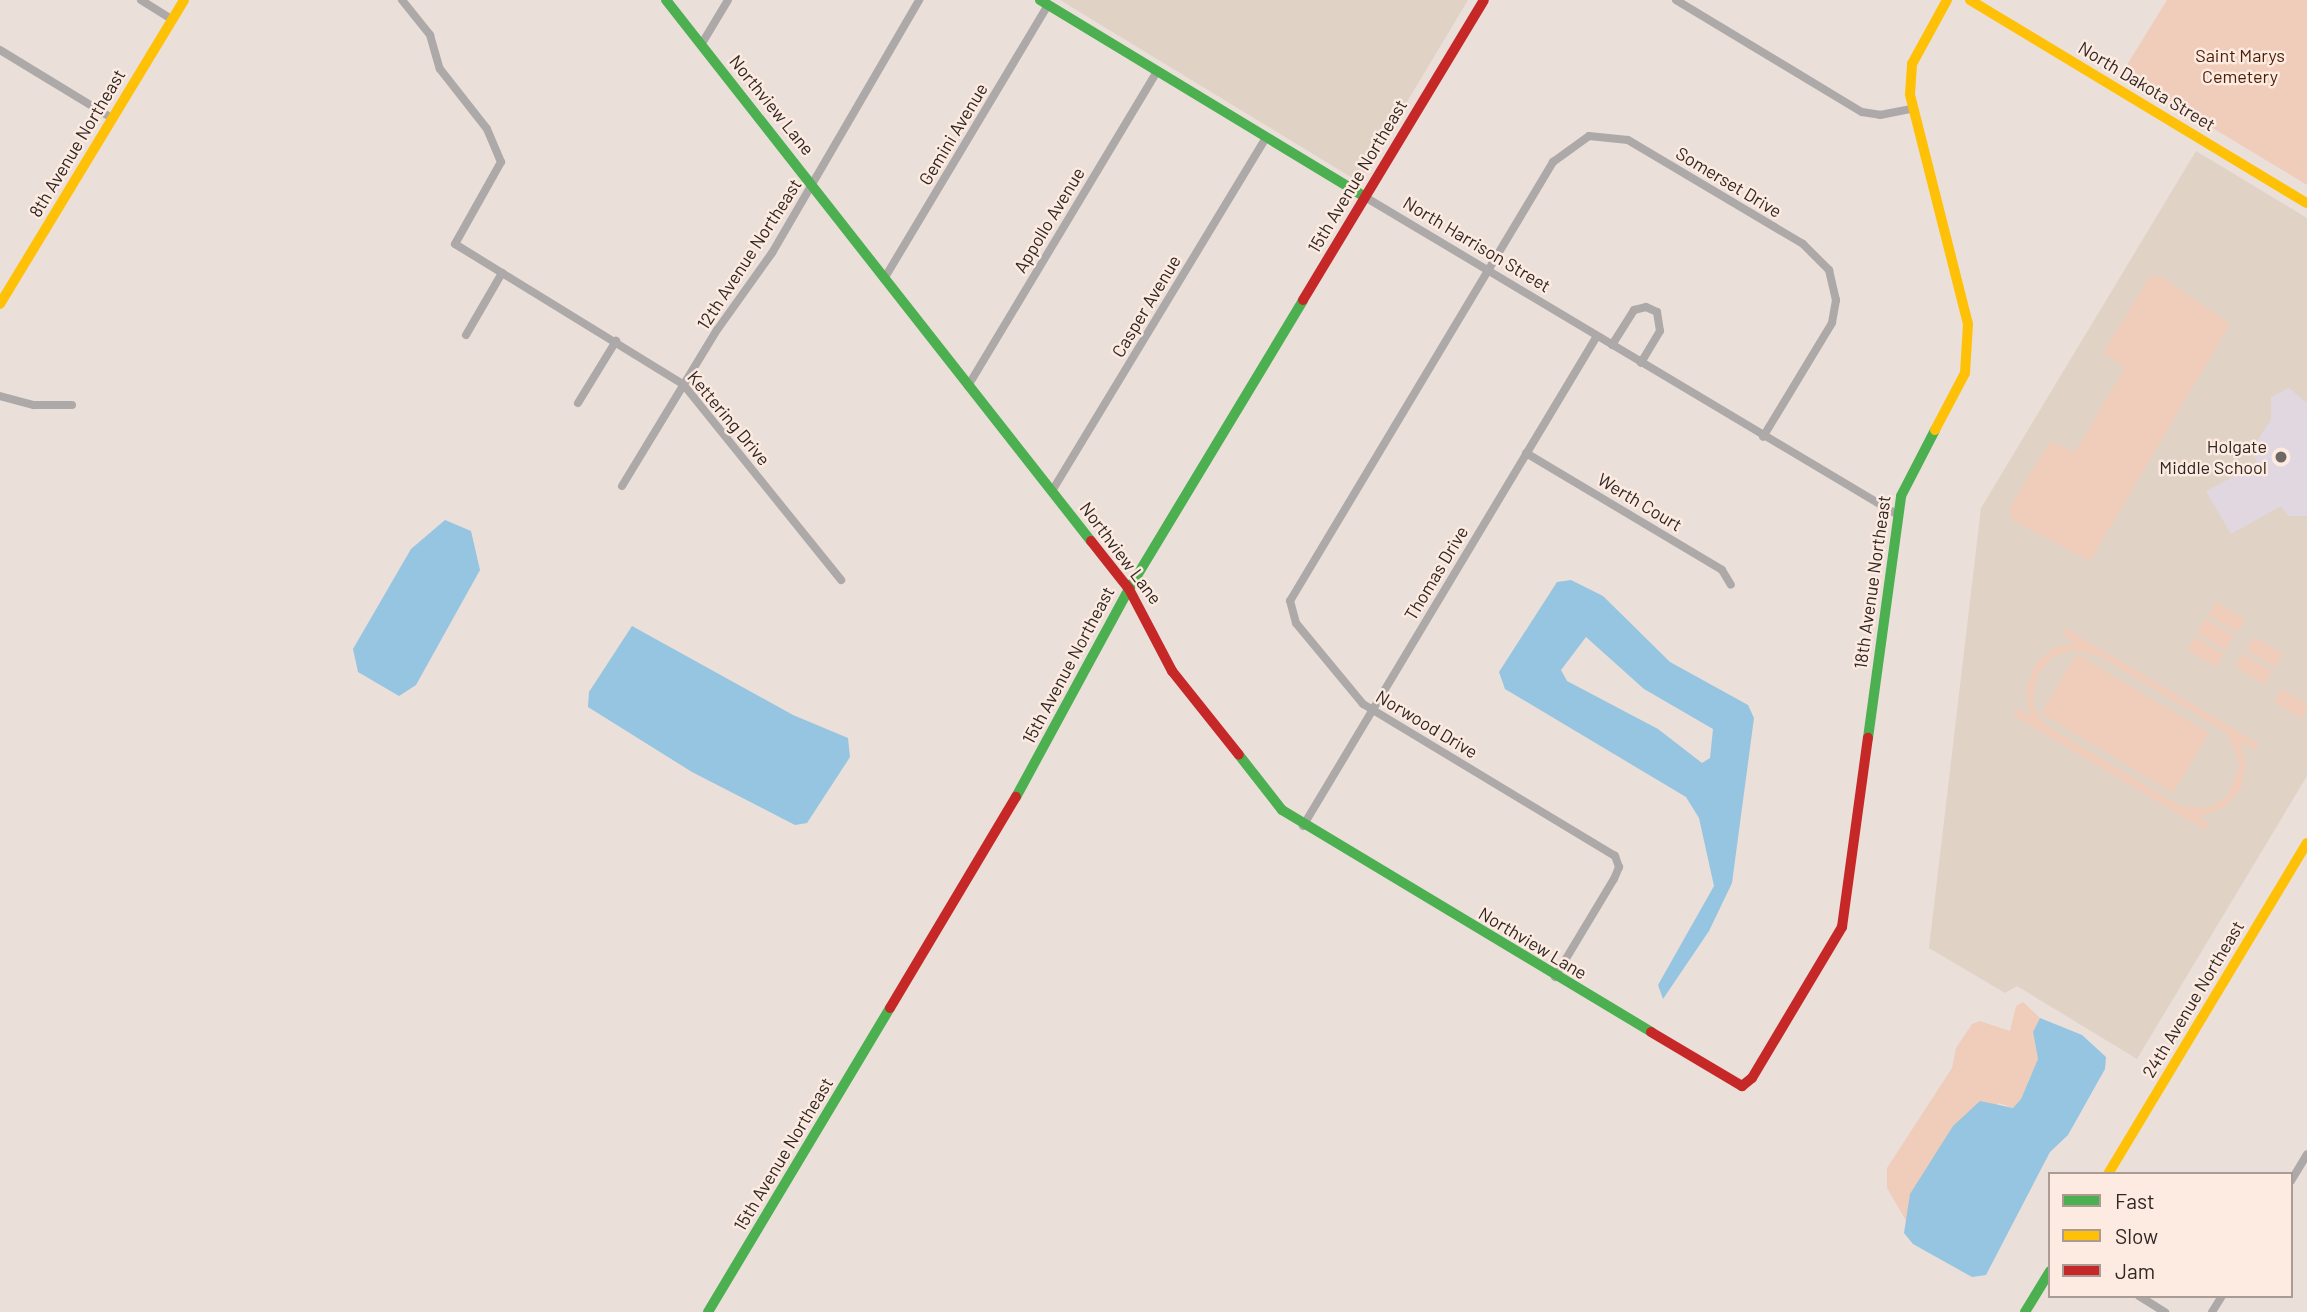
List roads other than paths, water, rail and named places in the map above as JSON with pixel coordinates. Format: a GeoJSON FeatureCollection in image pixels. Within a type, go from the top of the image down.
{"type":"FeatureCollection","features":[{"type":"Feature","properties":{"kind":"street"},"geometry":{"type":"LineString","coordinates":[[141,0],[172,19]]}},
{"type":"Feature","properties":{"kind":"street","name":"8th Avenue Northeast"},"geometry":{"type":"LineString","coordinates":[[0,304],[184,0]]}},
{"type":"Feature","properties":{"kind":"street","name":"Kettering Drive"},"geometry":{"type":"LineString","coordinates":[[402,0],[430,35],[440,69],[487,130],[501,162],[455,244],[683,384],[841,580]]}},
{"type":"Feature","properties":{"kind":"street","name":"Northview Lane"},"geometry":{"type":"LineString","coordinates":[[666,0],[814,184],[884,279],[1129,589],[1172,671],[1282,810],[1303,827],[1742,1086]]}},
{"type":"Feature","properties":{"kind":"street"},"geometry":{"type":"LineString","coordinates":[[701,45],[728,0]]}},
{"type":"Feature","properties":{"kind":"street","name":"12th Avenue Northeast"},"geometry":{"type":"LineString","coordinates":[[622,486],[683,384],[814,184],[919,0]]}},
{"type":"Feature","properties":{"kind":"street","name":"15th Avenue Northeast"},"geometry":{"type":"LineString","coordinates":[[708,1312],[1044,750],[1129,589],[1483,0]]}},
{"type":"Feature","properties":{"kind":"street"},"geometry":{"type":"LineString","coordinates":[[1676,0],[1862,112],[1880,115],[1911,109]]}},
{"type":"Feature","properties":{"kind":"street","name":"18th Avenue Northeast"},"geometry":{"type":"LineString","coordinates":[[1742,1086],[1752,1078],[1842,927],[1904,486],[1961,384],[1969,349],[1911,109],[1913,64],[1947,0]]}},
{"type":"Feature","properties":{"kind":"street","name":"North Dakota Street"},"geometry":{"type":"LineString","coordinates":[[1970,0],[2307,203]]}},
{"type":"Feature","properties":{"kind":"street","name":"North Harrison Street"},"geometry":{"type":"LineString","coordinates":[[1044,2],[1763,437],[1898,515]]}},
{"type":"Feature","properties":{"kind":"street","name":"Gemini Avenue"},"geometry":{"type":"LineString","coordinates":[[884,279],[1044,2]]}},
{"type":"Feature","properties":{"kind":"street"},"geometry":{"type":"LineString","coordinates":[[0,50],[112,118]]}},
{"type":"Feature","properties":{"kind":"street","name":"Appollo Avenue"},"geometry":{"type":"LineString","coordinates":[[968,386],[1157,71]]}},
{"type":"Feature","properties":{"kind":"street","name":"Somerset Drive"},"geometry":{"type":"LineString","coordinates":[[1487,270],[1553,162],[1565,149],[1598,134],[1628,140],[1803,244],[1829,270],[1835,311],[1763,437]]}},
{"type":"Feature","properties":{"kind":"street","name":"Casper Avenue"},"geometry":{"type":"LineString","coordinates":[[1052,491],[1266,137]]}},
{"type":"Feature","properties":{"kind":"street","name":"Norwood Drive"},"geometry":{"type":"LineString","coordinates":[[1487,270],[1290,601],[1296,623],[1372,710],[1615,856],[1619,867],[1614,879],[1555,977]]}},
{"type":"Feature","properties":{"kind":"street"},"geometry":{"type":"LineString","coordinates":[[466,335],[502,272]]}},
{"type":"Feature","properties":{"kind":"street"},"geometry":{"type":"LineString","coordinates":[[1612,345],[1634,310],[1646,307],[1657,312],[1660,331],[1641,362]]}},
{"type":"Feature","properties":{"kind":"street","name":"Thomas Drive"},"geometry":{"type":"LineString","coordinates":[[1303,827],[1597,336]]}},
{"type":"Feature","properties":{"kind":"street"},"geometry":{"type":"LineString","coordinates":[[578,403],[616,341]]}},
{"type":"Feature","properties":{"kind":"street"},"geometry":{"type":"LineString","coordinates":[[0,396],[34,405],[72,405]]}},
{"type":"Feature","properties":{"kind":"street","name":"Werth Court"},"geometry":{"type":"LineString","coordinates":[[1526,453],[1722,570],[1731,585]]}},
{"type":"Feature","properties":{"kind":"street","name":"24th Avenue Northeast"},"geometry":{"type":"LineString","coordinates":[[2109,1172],[2307,843]]}},
{"type":"Feature","properties":{"kind":"street"},"geometry":{"type":"LineString","coordinates":[[2293,1178],[2307,1154]]}},
{"type":"Feature","properties":{"kind":"street"},"geometry":{"type":"LineString","coordinates":[[2025,1312],[2048,1274]]}},
{"type":"Feature","properties":{"kind":"street"},"geometry":{"type":"LineString","coordinates":[[2142,1298],[2165,1312]]}},
{"type":"Feature","properties":{"kind":"water"},"geometry":{"type":"Polygon","coordinates":[[[445,520],[471,531],[480,570],[416,685],[399,696],[358,672],[353,649],[411,549],[445,520]]]}},
{"type":"Feature","properties":{"kind":"water"},"geometry":{"type":"Polygon","coordinates":[[[1571,580],[1603,596],[1670,662],[1748,705],[1754,718],[1732,883],[1709,931],[1663,999],[1658,985],[1714,886],[1699,818],[1686,797],[1505,689],[1499,672],[1557,582],[1571,580]],[[1586,637],[1561,670],[1567,681],[1658,729],[1702,763],[1710,758],[1713,729],[1644,689],[1586,637]]]}},
{"type":"Feature","properties":{"kind":"water"},"geometry":{"type":"Polygon","coordinates":[[[632,626],[793,715],[848,738],[850,757],[807,823],[795,825],[692,772],[588,707],[589,692],[632,626]]]}},
{"type":"Feature","properties":{"kind":"water"},"geometry":{"type":"Polygon","coordinates":[[[2040,1018],[2082,1035],[2106,1057],[2105,1069],[2068,1135],[2050,1152],[1986,1275],[1972,1277],[1913,1244],[1904,1233],[1910,1194],[1953,1126],[1980,1101],[2013,1108],[2021,1099],[2038,1059],[2033,1032],[2040,1018]]]}},
{"type":"Feature","properties":{"kind":"place","name":"Holgate Middle School"},"geometry":{"type":"Point","coordinates":[2281,457]}},
{"type":"Feature","properties":{"kind":"park label","name":"Saint Marys Cemetery"},"geometry":{"type":"Point","coordinates":[2240,66]}}]}
